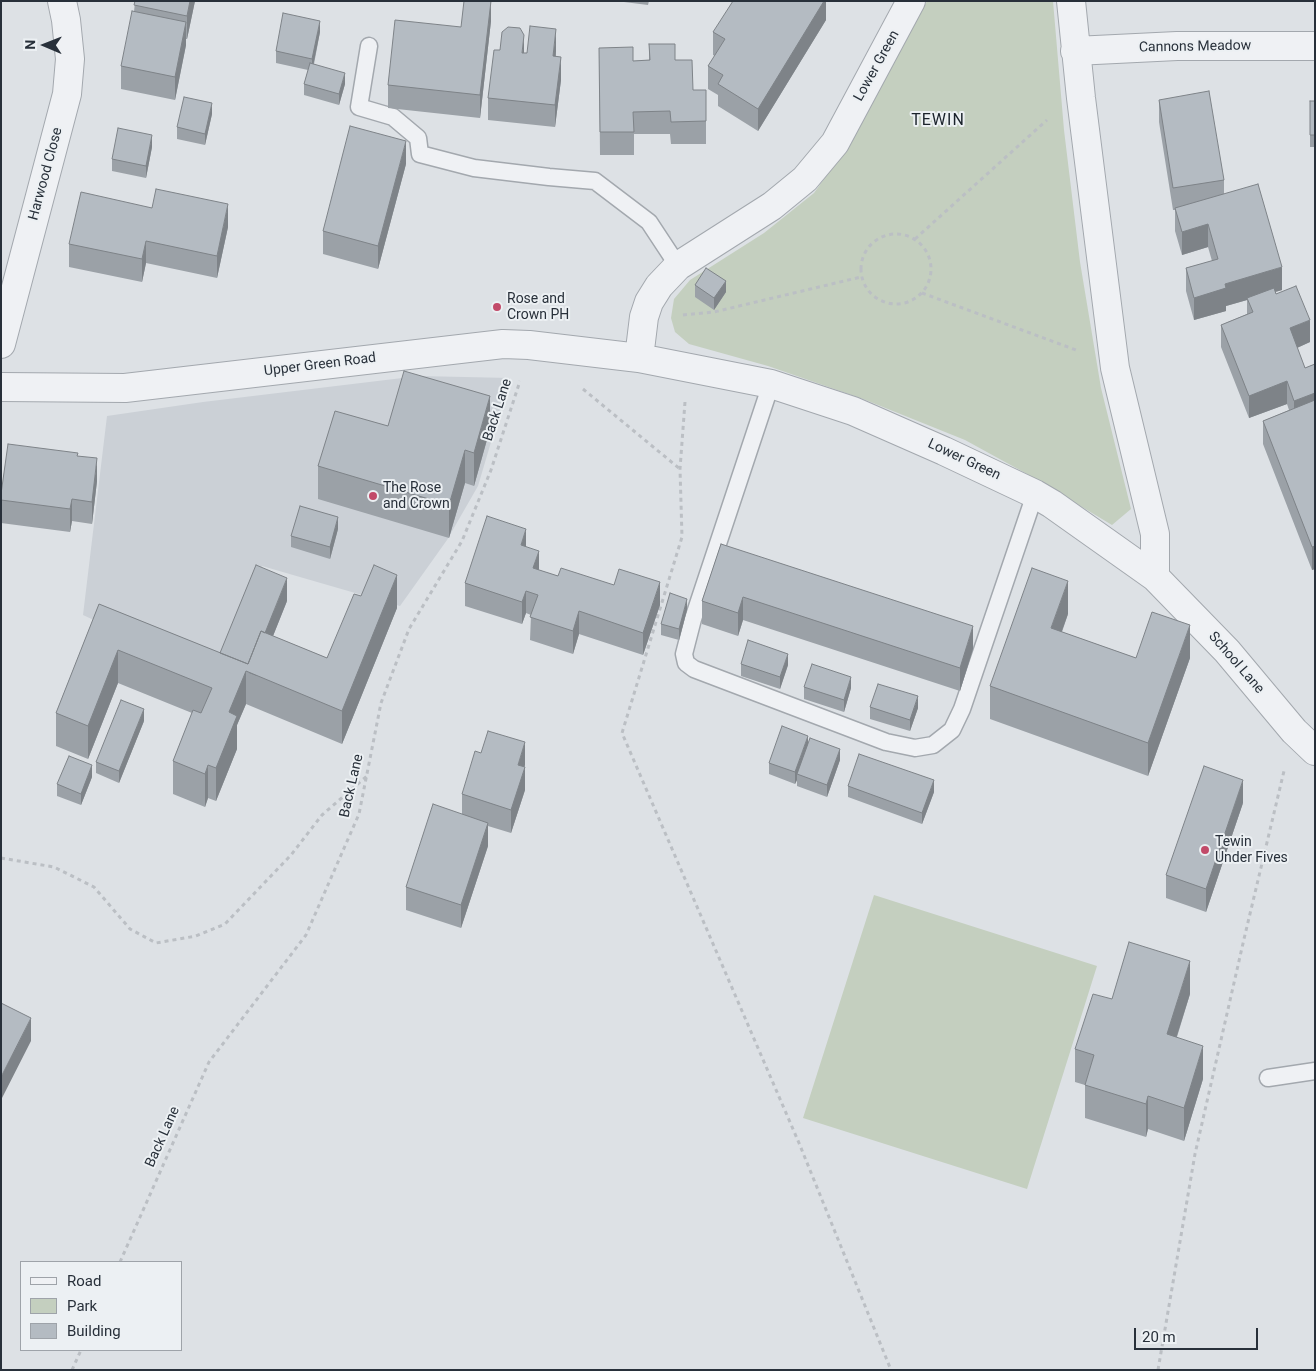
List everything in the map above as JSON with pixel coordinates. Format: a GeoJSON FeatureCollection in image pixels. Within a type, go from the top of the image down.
{"type":"FeatureCollection","features":[{"type":"Feature","properties":{"kind":"street","name":"Harwood Close"},"geometry":{"type":"LineString","coordinates":[[1,344],[67,94],[70,59],[62,1]]}},
{"type":"Feature","properties":{"kind":"street","name":"Lower Green"},"geometry":{"type":"LineString","coordinates":[[911,1],[835,142],[805,178],[772,206],[678,266],[659,286],[649,302],[644,317],[639,358],[688,366],[771,384],[852,411],[1036,494],[1155,577]]}},
{"type":"Feature","properties":{"kind":"street"},"geometry":{"type":"LineString","coordinates":[[1071,1],[1075,51],[1115,368],[1155,534],[1155,577]]}},
{"type":"Feature","properties":{"kind":"street","name":"Cannons Meadow"},"geometry":{"type":"LineString","coordinates":[[1075,51],[1177,46],[1315,46]]}},
{"type":"Feature","properties":{"kind":"street","name":"Upper Green Road"},"geometry":{"type":"LineString","coordinates":[[1,387],[125,388],[503,344],[529,345],[639,358]]}},
{"type":"Feature","properties":{"kind":"street","name":"School Lane"},"geometry":{"type":"LineString","coordinates":[[1155,577],[1227,651],[1307,739]]}},
{"type":"Feature","properties":{"kind":"lane"},"geometry":{"type":"LineString","coordinates":[[369,46],[360,108],[393,117],[418,138],[420,154],[474,168],[549,178],[595,181],[649,222],[678,266]]}},
{"type":"Feature","properties":{"kind":"lane"},"geometry":{"type":"LineString","coordinates":[[771,384],[693,619],[684,654],[686,662],[694,669],[886,742],[914,748],[933,745],[952,730],[962,708],[1036,494]]}},
{"type":"Feature","properties":{"kind":"lane"},"geometry":{"type":"LineString","coordinates":[[1268,1078],[1315,1071]]}},
{"type":"Feature","properties":{"kind":"path"},"geometry":{"type":"LineString","coordinates":[[915,239],[1055,112],[1081,98]]}},
{"type":"Feature","properties":{"kind":"path"},"geometry":{"type":"LineString","coordinates":[[891,234],[904,235],[915,239],[928,255],[931,268],[930,280],[922,293],[911,301],[900,304],[887,303],[880,300],[870,293],[861,277],[861,263],[866,251],[873,242],[891,234]]}},
{"type":"Feature","properties":{"kind":"path"},"geometry":{"type":"LineString","coordinates":[[644,317],[714,312],[861,277]]}},
{"type":"Feature","properties":{"kind":"path"},"geometry":{"type":"LineString","coordinates":[[922,293],[1080,352],[1115,368]]}},
{"type":"Feature","properties":{"kind":"path","name":"Back Lane"},"geometry":{"type":"LineString","coordinates":[[120,1261],[209,1062],[306,935],[360,814],[381,703],[409,629],[462,541],[494,461],[516,397],[529,345]]}},
{"type":"Feature","properties":{"kind":"path"},"geometry":{"type":"LineString","coordinates":[[688,366],[680,469],[682,537],[622,733],[799,1143],[890,1370]]}},
{"type":"Feature","properties":{"kind":"path"},"geometry":{"type":"LineString","coordinates":[[582,388],[680,469]]}},
{"type":"Feature","properties":{"kind":"path"},"geometry":{"type":"LineString","coordinates":[[1158,1370],[1195,1154],[1244,940],[1307,739]]}},
{"type":"Feature","properties":{"kind":"path"},"geometry":{"type":"LineString","coordinates":[[1,858],[54,867],[94,887],[130,929],[156,943],[196,936],[225,924],[291,855],[322,816],[367,776]]}},
{"type":"Feature","properties":{"kind":"path"},"geometry":{"type":"LineString","coordinates":[[72,1370],[81,1351]]}},
{"type":"Feature","properties":{"kind":"shaded area"},"geometry":{"type":"Polygon","coordinates":[[[419,376],[510,378],[478,486],[447,540],[400,606],[262,566],[218,678],[83,615],[107,416],[203,402],[419,376]]]}},
{"type":"Feature","properties":{"kind":"green space"},"geometry":{"type":"Polygon","coordinates":[[[927,1],[1053,1],[1064,130],[1080,262],[1101,388],[1131,509],[1112,525],[1027,474],[965,440],[863,399],[768,366],[689,344],[675,332],[671,318],[674,299],[690,280],[764,233],[814,193],[849,144],[927,1]]]}},
{"type":"Feature","properties":{"kind":"green space"},"geometry":{"type":"Polygon","coordinates":[[[874,895],[1097,966],[1027,1189],[803,1118],[874,895]]]}},
{"type":"Feature","properties":{"kind":"building"},"geometry":{"type":"Polygon","coordinates":[[[135,1],[190,1],[187,16],[134,5],[135,1]]]}},
{"type":"Feature","properties":{"kind":"building"},"geometry":{"type":"Polygon","coordinates":[[[464,1],[491,1],[480,95],[388,85],[395,20],[461,27],[464,1]]]}},
{"type":"Feature","properties":{"kind":"building"},"geometry":{"type":"Polygon","coordinates":[[[733,1],[824,1],[758,109],[718,84],[723,75],[708,66],[725,39],[713,32],[733,1]]]}},
{"type":"Feature","properties":{"kind":"building"},"geometry":{"type":"Polygon","coordinates":[[[132,11],[186,22],[175,77],[121,66],[132,11]]]}},
{"type":"Feature","properties":{"kind":"building"},"geometry":{"type":"Polygon","coordinates":[[[283,13],[320,21],[312,59],[276,51],[283,13]]]}},
{"type":"Feature","properties":{"kind":"building"},"geometry":{"type":"Polygon","coordinates":[[[530,26],[556,29],[553,56],[561,57],[555,105],[488,98],[494,50],[500,50],[502,32],[508,27],[520,28],[524,35],[522,53],[527,53],[530,26]]]}},
{"type":"Feature","properties":{"kind":"building"},"geometry":{"type":"Polygon","coordinates":[[[649,44],[675,44],[675,60],[692,60],[693,90],[706,90],[706,121],[671,122],[670,111],[633,112],[634,132],[600,132],[599,48],[633,47],[633,61],[650,60],[649,44]]]}},
{"type":"Feature","properties":{"kind":"building"},"geometry":{"type":"Polygon","coordinates":[[[310,63],[345,73],[339,94],[304,84],[310,63]]]}},
{"type":"Feature","properties":{"kind":"building"},"geometry":{"type":"Polygon","coordinates":[[[1209,91],[1224,180],[1173,188],[1159,100],[1209,91]]]}},
{"type":"Feature","properties":{"kind":"building"},"geometry":{"type":"Polygon","coordinates":[[[184,97],[212,103],[205,134],[177,127],[184,97]]]}},
{"type":"Feature","properties":{"kind":"building"},"geometry":{"type":"Polygon","coordinates":[[[1310,101],[1315,101],[1315,135],[1310,135],[1310,101]]]}},
{"type":"Feature","properties":{"kind":"building"},"geometry":{"type":"Polygon","coordinates":[[[350,126],[406,141],[378,246],[323,231],[350,126]]]}},
{"type":"Feature","properties":{"kind":"building"},"geometry":{"type":"Polygon","coordinates":[[[118,128],[152,135],[146,166],[112,159],[118,128]]]}},
{"type":"Feature","properties":{"kind":"building"},"geometry":{"type":"Polygon","coordinates":[[[1258,184],[1282,267],[1225,284],[1226,288],[1194,298],[1186,268],[1218,259],[1208,224],[1182,232],[1175,208],[1258,184]]]}},
{"type":"Feature","properties":{"kind":"building"},"geometry":{"type":"Polygon","coordinates":[[[156,189],[228,204],[217,256],[146,241],[142,259],[69,244],[81,192],[152,208],[156,189]]]}},
{"type":"Feature","properties":{"kind":"building"},"geometry":{"type":"Polygon","coordinates":[[[706,268],[726,281],[714,298],[695,285],[706,268]]]}},
{"type":"Feature","properties":{"kind":"building"},"geometry":{"type":"Polygon","coordinates":[[[1296,286],[1310,320],[1290,328],[1305,368],[1315,364],[1315,393],[1294,401],[1287,381],[1249,396],[1221,325],[1253,312],[1247,298],[1274,288],[1276,294],[1296,286]]]}},
{"type":"Feature","properties":{"kind":"building"},"geometry":{"type":"Polygon","coordinates":[[[404,371],[490,396],[474,453],[465,450],[449,505],[318,466],[335,411],[388,426],[404,371]]]}},
{"type":"Feature","properties":{"kind":"building"},"geometry":{"type":"Polygon","coordinates":[[[1315,400],[1315,546],[1312,547],[1263,421],[1315,400]]]}},
{"type":"Feature","properties":{"kind":"building"},"geometry":{"type":"Polygon","coordinates":[[[8,444],[78,453],[77,456],[97,458],[92,502],[72,499],[70,509],[1,500],[8,444]]]}},
{"type":"Feature","properties":{"kind":"building"},"geometry":{"type":"Polygon","coordinates":[[[300,506],[338,517],[330,547],[291,536],[300,506]]]}},
{"type":"Feature","properties":{"kind":"building"},"geometry":{"type":"Polygon","coordinates":[[[487,516],[526,529],[521,545],[539,551],[533,568],[558,576],[561,568],[614,585],[619,569],[660,582],[643,633],[579,611],[573,631],[530,617],[538,595],[526,591],[522,602],[465,583],[487,516]]]}},
{"type":"Feature","properties":{"kind":"building"},"geometry":{"type":"Polygon","coordinates":[[[721,544],[973,626],[960,668],[743,597],[738,613],[702,601],[721,544]]]}},
{"type":"Feature","properties":{"kind":"building"},"geometry":{"type":"Polygon","coordinates":[[[256,565],[287,578],[265,633],[261,631],[248,664],[220,653],[256,565]]]}},
{"type":"Feature","properties":{"kind":"building"},"geometry":{"type":"Polygon","coordinates":[[[374,565],[397,575],[342,711],[246,671],[229,712],[237,716],[216,768],[208,765],[205,774],[173,761],[193,710],[201,713],[212,688],[118,650],[88,726],[56,713],[99,604],[248,664],[261,631],[327,658],[354,594],[361,596],[374,565]]]}},
{"type":"Feature","properties":{"kind":"building"},"geometry":{"type":"Polygon","coordinates":[[[1032,568],[1068,581],[1051,628],[1136,658],[1152,612],[1190,625],[1148,743],[990,686],[1032,568]]]}},
{"type":"Feature","properties":{"kind":"building"},"geometry":{"type":"Polygon","coordinates":[[[670,593],[687,599],[679,629],[661,624],[670,593]]]}},
{"type":"Feature","properties":{"kind":"building"},"geometry":{"type":"Polygon","coordinates":[[[748,640],[788,654],[780,677],[741,664],[748,640]]]}},
{"type":"Feature","properties":{"kind":"building"},"geometry":{"type":"Polygon","coordinates":[[[812,664],[851,677],[844,700],[804,687],[812,664]]]}},
{"type":"Feature","properties":{"kind":"building"},"geometry":{"type":"Polygon","coordinates":[[[878,684],[918,696],[910,720],[870,707],[878,684]]]}},
{"type":"Feature","properties":{"kind":"building"},"geometry":{"type":"Polygon","coordinates":[[[121,700],[144,709],[119,771],[96,762],[121,700]]]}},
{"type":"Feature","properties":{"kind":"building"},"geometry":{"type":"Polygon","coordinates":[[[782,726],[808,736],[795,772],[769,763],[782,726]]]}},
{"type":"Feature","properties":{"kind":"building"},"geometry":{"type":"Polygon","coordinates":[[[488,731],[525,742],[518,765],[525,767],[511,810],[462,794],[475,751],[481,753],[488,731]]]}},
{"type":"Feature","properties":{"kind":"building"},"geometry":{"type":"Polygon","coordinates":[[[810,738],[840,749],[827,785],[797,774],[810,738]]]}},
{"type":"Feature","properties":{"kind":"building"},"geometry":{"type":"Polygon","coordinates":[[[859,754],[934,780],[922,813],[848,786],[859,754]]]}},
{"type":"Feature","properties":{"kind":"building"},"geometry":{"type":"Polygon","coordinates":[[[69,756],[92,765],[81,794],[57,784],[69,756]]]}},
{"type":"Feature","properties":{"kind":"building","name":"Tewin Under Fives"},"geometry":{"type":"Polygon","coordinates":[[[1204,766],[1243,780],[1206,889],[1166,875],[1204,766]]]}},
{"type":"Feature","properties":{"kind":"building"},"geometry":{"type":"Polygon","coordinates":[[[433,804],[488,823],[461,905],[406,887],[433,804]]]}},
{"type":"Feature","properties":{"kind":"building"},"geometry":{"type":"Polygon","coordinates":[[[1129,942],[1190,961],[1167,1034],[1203,1046],[1184,1108],[1148,1096],[1146,1104],[1085,1085],[1094,1055],[1075,1049],[1093,994],[1112,999],[1129,942]]]}},
{"type":"Feature","properties":{"kind":"building"},"geometry":{"type":"Polygon","coordinates":[[[1,1003],[31,1018],[1,1077],[1,1003]]]}},
{"type":"Feature","properties":{"kind":"place","name":"Rose and Crown PH"},"geometry":{"type":"Point","coordinates":[497,307]}},
{"type":"Feature","properties":{"kind":"place","name":"The Rose and Crown"},"geometry":{"type":"Point","coordinates":[373,496]}},
{"type":"Feature","properties":{"kind":"place","name":"Tewin Under Fives"},"geometry":{"type":"Point","coordinates":[1205,850]}},
{"type":"Feature","properties":{"kind":"district","name":"TEWIN"},"geometry":{"type":"Point","coordinates":[938,121]}}]}
